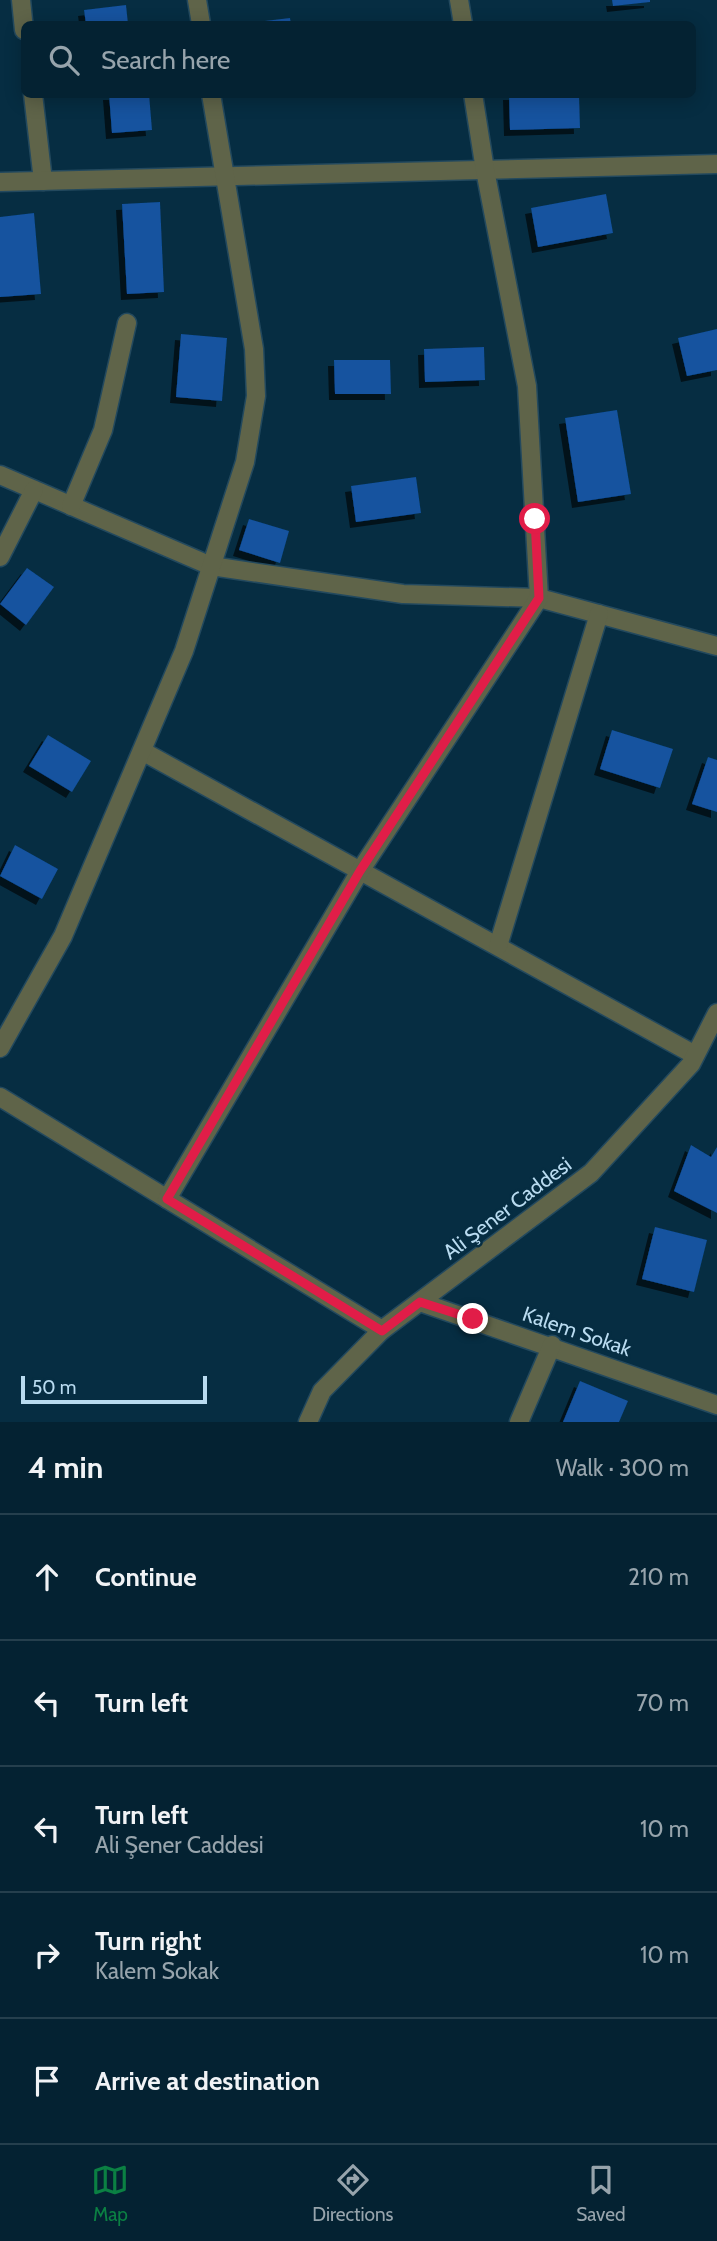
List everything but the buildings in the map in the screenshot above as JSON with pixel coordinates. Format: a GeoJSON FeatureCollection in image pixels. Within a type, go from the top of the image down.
{"type":"FeatureCollection","features":[{"type":"Feature","properties":{"kind":"street"},"geometry":{"type":"LineString","coordinates":[[21,0],[23,21]]}},
{"type":"Feature","properties":{"kind":"street"},"geometry":{"type":"LineString","coordinates":[[197,0],[200,21]]}},
{"type":"Feature","properties":{"kind":"street"},"geometry":{"type":"LineString","coordinates":[[459,0],[462,21]]}},
{"type":"Feature","properties":{"kind":"street"},"geometry":{"type":"LineString","coordinates":[[33,98],[43,181]]}},
{"type":"Feature","properties":{"kind":"street"},"geometry":{"type":"LineString","coordinates":[[0,1048],[62,936],[184,651],[245,462],[256,396],[254,349],[212,98]]}},
{"type":"Feature","properties":{"kind":"street"},"geometry":{"type":"LineString","coordinates":[[167,1199],[360,871],[539,598],[527,386],[474,98]]}},
{"type":"Feature","properties":{"kind":"street"},"geometry":{"type":"LineString","coordinates":[[0,182],[717,164]]}},
{"type":"Feature","properties":{"kind":"street"},"geometry":{"type":"LineString","coordinates":[[71,506],[103,430],[127,323]]}},
{"type":"Feature","properties":{"kind":"street"},"geometry":{"type":"LineString","coordinates":[[0,475],[211,566],[403,594],[539,598],[717,646]]}},
{"type":"Feature","properties":{"kind":"street"},"geometry":{"type":"LineString","coordinates":[[0,557],[34,490]]}},
{"type":"Feature","properties":{"kind":"street"},"geometry":{"type":"LineString","coordinates":[[498,946],[599,614]]}},
{"type":"Feature","properties":{"kind":"street"},"geometry":{"type":"LineString","coordinates":[[142,751],[695,1055]]}},
{"type":"Feature","properties":{"kind":"street","name":"Ali Şener Caddesi"},"geometry":{"type":"LineString","coordinates":[[308,1422],[322,1391],[382,1331],[592,1173],[695,1055],[717,1013]]}},
{"type":"Feature","properties":{"kind":"street"},"geometry":{"type":"LineString","coordinates":[[0,1097],[382,1331]]}},
{"type":"Feature","properties":{"kind":"street","name":"Kalem Sokak"},"geometry":{"type":"LineString","coordinates":[[420,1302],[552,1345],[717,1405]]}},
{"type":"Feature","properties":{"kind":"street"},"geometry":{"type":"LineString","coordinates":[[519,1422],[552,1345]]}},
{"type":"Feature","properties":{"kind":"route"},"geometry":{"type":"LineString","coordinates":[[473,1319],[420,1302],[382,1331],[167,1199],[360,871],[539,598],[535,519]]}}]}
